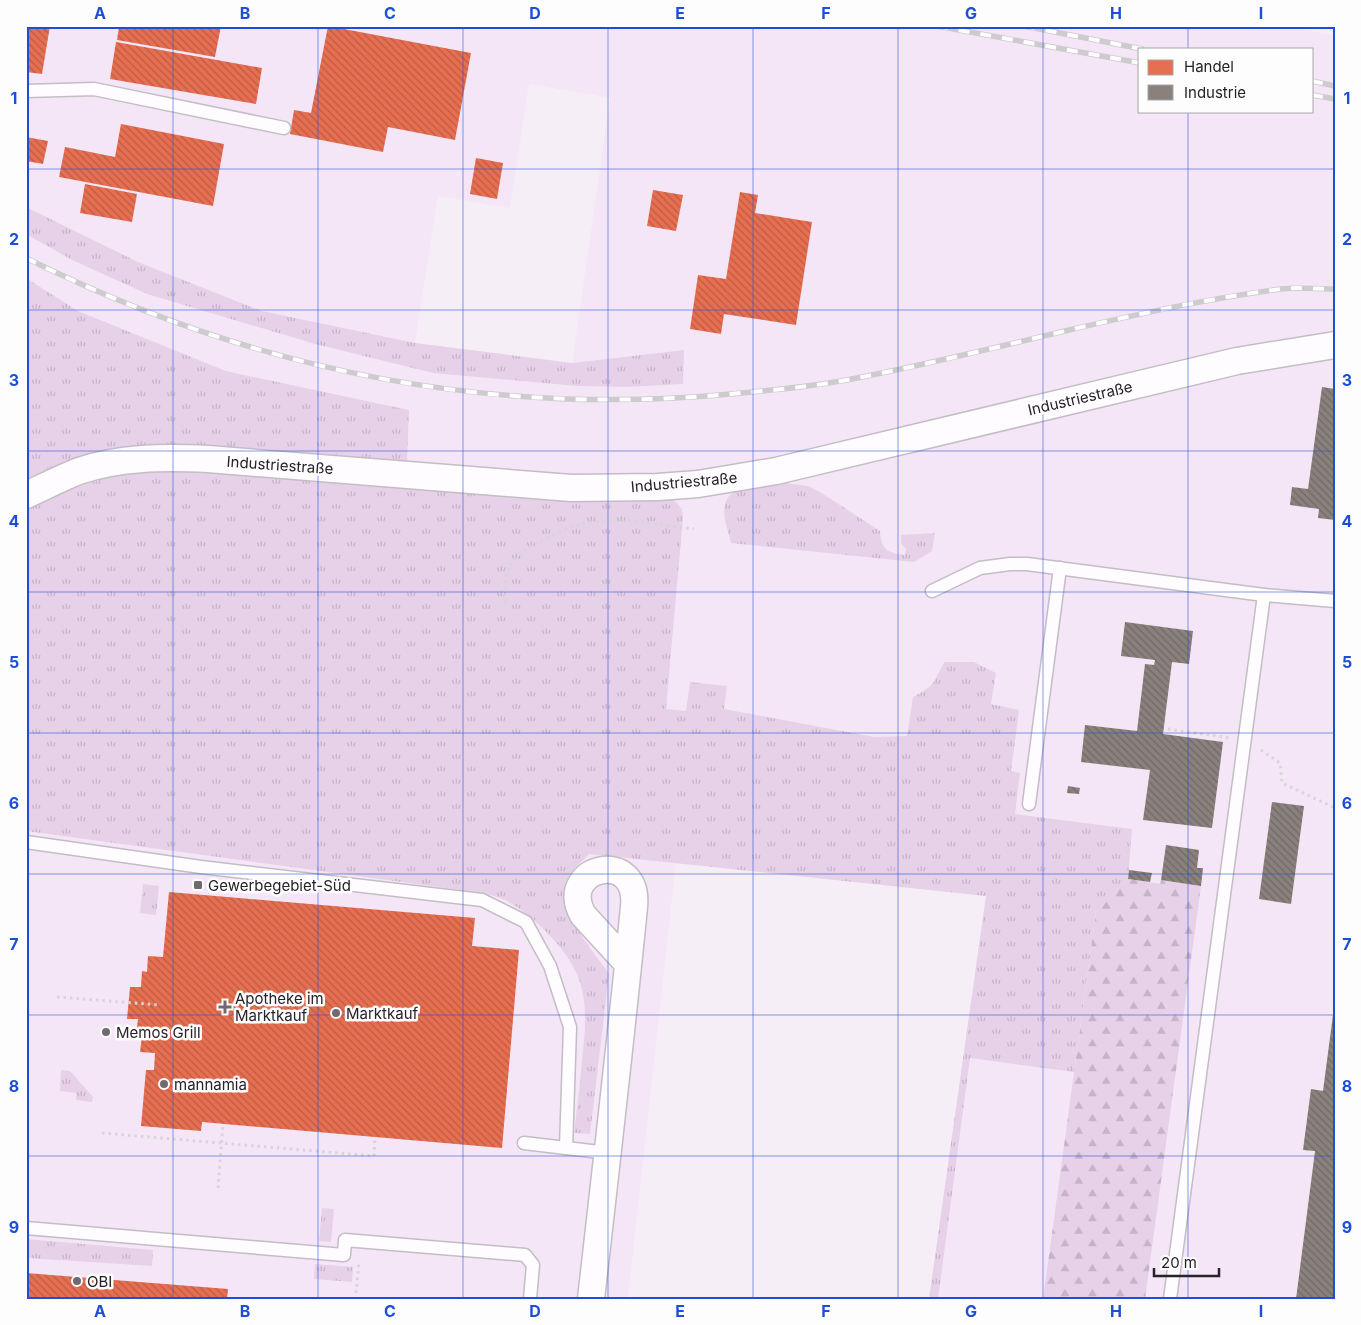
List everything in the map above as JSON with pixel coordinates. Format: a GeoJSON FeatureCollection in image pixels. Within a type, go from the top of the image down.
{"type":"FeatureCollection","features":[{"type":"Feature","properties":{"kind":"street","name":"Industriestraße"},"geometry":{"type":"LineString","coordinates":[[26,495],[65,477],[97,466],[127,460],[164,457],[571,488],[658,487],[698,484],[776,471],[1237,361],[1335,345]]}},
{"type":"Feature","properties":{"kind":"street"},"geometry":{"type":"LineString","coordinates":[[591,1299],[628,964]]}},
{"type":"Feature","properties":{"kind":"lane"},"geometry":{"type":"LineString","coordinates":[[26,91],[94,89],[284,128]]}},
{"type":"Feature","properties":{"kind":"lane"},"geometry":{"type":"LineString","coordinates":[[932,591],[980,568],[996,565],[1027,564],[1264,595],[1335,601]]}},
{"type":"Feature","properties":{"kind":"lane"},"geometry":{"type":"LineString","coordinates":[[1030,804],[1060,568]]}},
{"type":"Feature","properties":{"kind":"lane"},"geometry":{"type":"LineString","coordinates":[[1170,1299],[1264,595]]}},
{"type":"Feature","properties":{"kind":"lane"},"geometry":{"type":"LineString","coordinates":[[26,842],[128,855],[201,867],[482,900],[526,922],[550,966],[570,1027],[566,1148]]}},
{"type":"Feature","properties":{"kind":"lane"},"geometry":{"type":"LineString","coordinates":[[524,1143],[608,1153]]}},
{"type":"Feature","properties":{"kind":"lane"},"geometry":{"type":"LineString","coordinates":[[26,1228],[344,1255],[345,1240],[525,1255],[533,1265],[530,1299]]}},
{"type":"Feature","properties":{"kind":"path"},"geometry":{"type":"LineString","coordinates":[[505,603],[508,571],[514,561],[521,553],[534,544],[566,529],[583,523],[600,521],[649,523],[694,529]]}},
{"type":"Feature","properties":{"kind":"path"},"geometry":{"type":"LineString","coordinates":[[57,997],[159,1005]]}},
{"type":"Feature","properties":{"kind":"path"},"geometry":{"type":"LineString","coordinates":[[218,1188],[223,1124]]}},
{"type":"Feature","properties":{"kind":"path"},"geometry":{"type":"LineString","coordinates":[[102,1133],[374,1156],[375,1137]]}},
{"type":"Feature","properties":{"kind":"shaded area"},"geometry":{"type":"Polygon","coordinates":[[[26,26],[1282,26],[1335,35],[1335,331],[1317,333],[1137,372],[816,451],[700,471],[641,476],[572,475],[407,464],[409,410],[226,371],[78,311],[26,278],[26,234],[72,260],[147,294],[315,344],[433,373],[577,386],[628,387],[682,384],[683,350],[572,363],[610,98],[529,84],[510,208],[438,196],[415,343],[262,311],[138,262],[26,207],[26,26]]]}},
{"type":"Feature","properties":{"kind":"shaded area"},"geometry":{"type":"Polygon","coordinates":[[[1335,360],[1335,1299],[929,1299],[986,896],[866,883],[610,697],[665,498],[735,491],[774,484],[1261,370],[1335,360]]]}},
{"type":"Feature","properties":{"kind":"shaded area"},"geometry":{"type":"Polygon","coordinates":[[[26,831],[483,893],[589,854],[676,862],[628,1299],[26,1299],[26,831]]]}},
{"type":"Feature","properties":{"kind":"green space"},"geometry":{"type":"Polygon","coordinates":[[[26,207],[138,262],[262,311],[415,343],[572,363],[684,350],[683,384],[628,387],[577,386],[433,373],[315,344],[147,294],[72,260],[26,234],[26,207]]]}},
{"type":"Feature","properties":{"kind":"green space"},"geometry":{"type":"Polygon","coordinates":[[[26,278],[78,311],[226,371],[409,410],[407,464],[165,446],[26,480],[26,278]]]}},
{"type":"Feature","properties":{"kind":"green space"},"geometry":{"type":"Polygon","coordinates":[[[216,471],[583,500],[618,501],[665,498],[673,500],[682,509],[683,517],[666,709],[686,711],[690,682],[727,686],[724,709],[874,737],[907,736],[913,697],[933,683],[945,662],[974,662],[996,673],[991,704],[1019,710],[1011,771],[1020,773],[1015,814],[1132,829],[1128,879],[1096,912],[1074,1072],[970,1058],[938,1299],[929,1299],[986,896],[589,854],[569,876],[565,884],[564,895],[572,919],[609,974],[590,1134],[574,1133],[585,1024],[585,1008],[579,979],[563,951],[545,931],[524,912],[505,900],[483,893],[26,831],[26,508],[106,478],[134,473],[216,471]]]}},
{"type":"Feature","properties":{"kind":"green space"},"geometry":{"type":"Polygon","coordinates":[[[784,483],[808,486],[820,492],[880,531],[882,542],[890,552],[905,555],[906,549],[901,543],[901,535],[935,533],[932,551],[914,562],[731,543],[724,515],[724,508],[729,496],[735,491],[784,483]]]}},
{"type":"Feature","properties":{"kind":"green space"},"geometry":{"type":"Polygon","coordinates":[[[1128,879],[1160,884],[1161,880],[1201,886],[1145,1299],[1043,1299],[1096,912],[1128,879]]]}},
{"type":"Feature","properties":{"kind":"green space"},"geometry":{"type":"Polygon","coordinates":[[[143,884],[159,886],[156,915],[140,913],[143,884]]]}},
{"type":"Feature","properties":{"kind":"green space"},"geometry":{"type":"Polygon","coordinates":[[[61,1070],[70,1071],[93,1097],[92,1102],[76,1100],[76,1093],[60,1091],[61,1070]]]}},
{"type":"Feature","properties":{"kind":"green space"},"geometry":{"type":"Polygon","coordinates":[[[322,1208],[334,1209],[331,1242],[319,1241],[322,1208]]]}},
{"type":"Feature","properties":{"kind":"green space"},"geometry":{"type":"Polygon","coordinates":[[[26,1239],[153,1250],[152,1266],[26,1258],[26,1239]]]}},
{"type":"Feature","properties":{"kind":"green space"},"geometry":{"type":"Polygon","coordinates":[[[315,1264],[353,1267],[352,1282],[314,1279],[315,1264]]]}},
{"type":"Feature","properties":{"kind":"building: Handel"},"geometry":{"type":"Polygon","coordinates":[[[26,26],[50,26],[42,74],[26,72],[26,26]]]}},
{"type":"Feature","properties":{"kind":"building: Handel"},"geometry":{"type":"Polygon","coordinates":[[[119,26],[221,26],[215,57],[117,40],[119,26]]]}},
{"type":"Feature","properties":{"kind":"building: Handel"},"geometry":{"type":"Polygon","coordinates":[[[328,26],[471,53],[455,140],[388,127],[383,152],[290,134],[294,110],[311,113],[328,26]]]}},
{"type":"Feature","properties":{"kind":"building: Handel"},"geometry":{"type":"Polygon","coordinates":[[[116,42],[262,68],[256,104],[110,79],[116,42]]]}},
{"type":"Feature","properties":{"kind":"building: Handel"},"geometry":{"type":"Polygon","coordinates":[[[121,124],[224,144],[213,206],[59,177],[65,147],[115,157],[121,124]]]}},
{"type":"Feature","properties":{"kind":"building: Handel"},"geometry":{"type":"Polygon","coordinates":[[[26,137],[48,141],[43,164],[26,161],[26,137]]]}},
{"type":"Feature","properties":{"kind":"building: Handel"},"geometry":{"type":"Polygon","coordinates":[[[476,158],[503,163],[497,199],[470,194],[476,158]]]}},
{"type":"Feature","properties":{"kind":"building: Handel"},"geometry":{"type":"Polygon","coordinates":[[[85,184],[137,194],[132,222],[80,213],[85,184]]]}},
{"type":"Feature","properties":{"kind":"building: Handel"},"geometry":{"type":"Polygon","coordinates":[[[653,190],[683,195],[676,231],[647,226],[653,190]]]}},
{"type":"Feature","properties":{"kind":"building: Handel"},"geometry":{"type":"Polygon","coordinates":[[[740,192],[758,195],[755,213],[812,222],[796,325],[724,314],[721,334],[690,329],[698,275],[726,279],[740,192]]]}},
{"type":"Feature","properties":{"kind":"building: Handel","name":"Marktkauf"},"geometry":{"type":"Polygon","coordinates":[[[169,892],[475,918],[472,946],[519,950],[502,1148],[202,1122],[201,1131],[141,1126],[146,1070],[154,1070],[155,1053],[140,1052],[142,1036],[136,1035],[138,1019],[127,1019],[130,987],[141,987],[142,971],[147,972],[148,956],[163,957],[169,892]]]}},
{"type":"Feature","properties":{"kind":"building: Handel","name":"OBI"},"geometry":{"type":"Polygon","coordinates":[[[26,1273],[228,1289],[227,1299],[26,1299],[26,1273]]]}},
{"type":"Feature","properties":{"kind":"building: Industrie"},"geometry":{"type":"Polygon","coordinates":[[[1322,387],[1335,389],[1335,520],[1318,518],[1319,509],[1290,505],[1292,487],[1308,489],[1322,387]]]}},
{"type":"Feature","properties":{"kind":"building: Industrie"},"geometry":{"type":"Polygon","coordinates":[[[1125,622],[1193,631],[1189,664],[1172,662],[1163,734],[1223,742],[1212,828],[1143,820],[1150,770],[1081,762],[1085,725],[1137,731],[1145,664],[1154,665],[1155,660],[1121,656],[1125,622]]]}},
{"type":"Feature","properties":{"kind":"building: Industrie"},"geometry":{"type":"Polygon","coordinates":[[[1068,786],[1080,788],[1079,794],[1067,793],[1068,786]]]}},
{"type":"Feature","properties":{"kind":"building: Industrie"},"geometry":{"type":"Polygon","coordinates":[[[1272,802],[1304,806],[1291,904],[1259,899],[1272,802]]]}},
{"type":"Feature","properties":{"kind":"building: Industrie"},"geometry":{"type":"Polygon","coordinates":[[[1166,845],[1199,850],[1197,868],[1203,868],[1201,886],[1161,880],[1166,845]]]}},
{"type":"Feature","properties":{"kind":"building: Industrie"},"geometry":{"type":"Polygon","coordinates":[[[1129,870],[1152,873],[1150,882],[1128,879],[1129,870]]]}},
{"type":"Feature","properties":{"kind":"building: Industrie"},"geometry":{"type":"Polygon","coordinates":[[[1334,1007],[1335,1299],[1296,1299],[1315,1151],[1303,1150],[1311,1089],[1323,1091],[1334,1007]]]}},
{"type":"Feature","properties":{"kind":"railway"},"geometry":{"type":"LineString","coordinates":[[937,26],[1138,63]]}},
{"type":"Feature","properties":{"kind":"railway"},"geometry":{"type":"LineString","coordinates":[[1024,26],[1138,48]]}},
{"type":"Feature","properties":{"kind":"railway"},"geometry":{"type":"LineString","coordinates":[[1314,81],[1335,86]]}},
{"type":"Feature","properties":{"kind":"railway"},"geometry":{"type":"LineString","coordinates":[[1314,95],[1335,99]]}},
{"type":"Feature","properties":{"kind":"railway"},"geometry":{"type":"LineString","coordinates":[[26,258],[110,297],[195,329],[282,356],[369,376],[458,390],[548,398],[639,399],[731,394],[822,384],[907,368],[1148,312],[1201,302],[1281,289],[1335,289]]}},
{"type":"Feature","properties":{"kind":"place","name":"Gewerbegebiet-Süd"},"geometry":{"type":"Point","coordinates":[198,885]}},
{"type":"Feature","properties":{"kind":"place","name":"Apotheke im Marktkauf"},"geometry":{"type":"Point","coordinates":[225,1007]}},
{"type":"Feature","properties":{"kind":"place","name":"Marktkauf"},"geometry":{"type":"Point","coordinates":[336,1013]}},
{"type":"Feature","properties":{"kind":"place","name":"Memos Grill"},"geometry":{"type":"Point","coordinates":[106,1032]}},
{"type":"Feature","properties":{"kind":"place","name":"mannamia"},"geometry":{"type":"Point","coordinates":[164,1084]}},
{"type":"Feature","properties":{"kind":"place","name":"OBI"},"geometry":{"type":"Point","coordinates":[77,1281]}}]}
